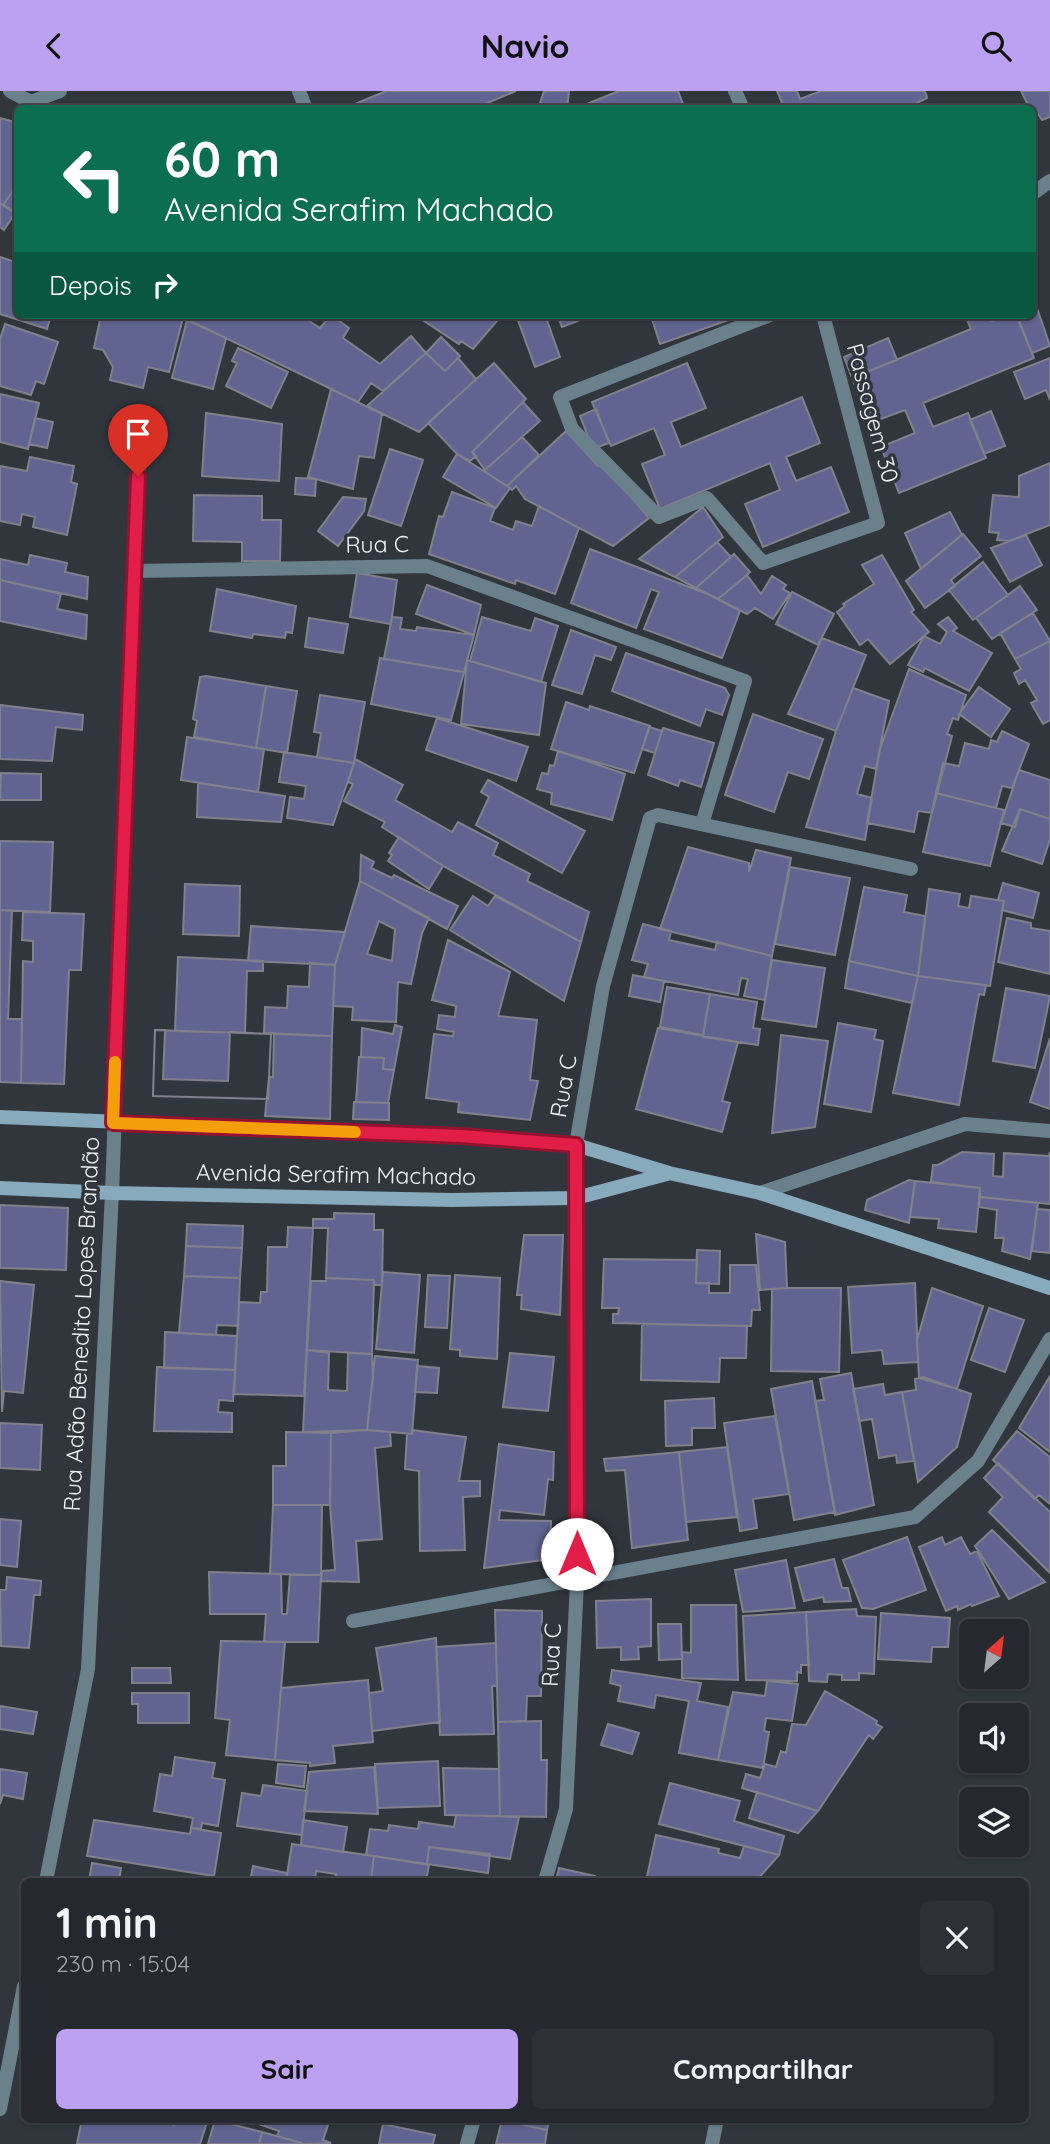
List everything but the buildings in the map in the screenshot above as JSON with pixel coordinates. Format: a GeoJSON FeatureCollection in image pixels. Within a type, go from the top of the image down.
{"type":"FeatureCollection","features":[{"type":"Feature","properties":{"kind":"street"},"geometry":{"type":"LineString","coordinates":[[10,91],[31,102],[60,91]]}},
{"type":"Feature","properties":{"kind":"street","name":"Passagem 30"},"geometry":{"type":"LineString","coordinates":[[760,319],[560,397],[572,429],[659,517],[707,498],[763,563],[878,523],[824,319]]}},
{"type":"Feature","properties":{"kind":"street","name":"Rua Adão Benedito Lopes Brandão"},"geometry":{"type":"LineString","coordinates":[[47,1878],[88,1669],[112,1193],[140,428]]}},
{"type":"Feature","properties":{"kind":"street","name":"Rua C"},"geometry":{"type":"LineString","coordinates":[[135,571],[427,566],[745,681],[702,824]]}},
{"type":"Feature","properties":{"kind":"street","name":"Rua C"},"geometry":{"type":"LineString","coordinates":[[546,1878],[566,1809],[577,1582],[576,1145],[603,986],[650,818],[658,815],[911,869]]}},
{"type":"Feature","properties":{"kind":"street","name":"Avenida Serafim Machado"},"geometry":{"type":"LineString","coordinates":[[0,1117],[461,1136],[576,1145],[668,1173],[760,1193],[1050,1288]]}},
{"type":"Feature","properties":{"kind":"street"},"geometry":{"type":"LineString","coordinates":[[760,1193],[965,1124],[1050,1131]]}},
{"type":"Feature","properties":{"kind":"street","name":"Avenida Serafim Machado"},"geometry":{"type":"LineString","coordinates":[[0,1188],[452,1200],[576,1198],[668,1173]]}},
{"type":"Feature","properties":{"kind":"street"},"geometry":{"type":"LineString","coordinates":[[353,1621],[577,1582],[915,1517],[978,1461],[1050,1339]]}},
{"type":"Feature","properties":{"kind":"street"},"geometry":{"type":"LineString","coordinates":[[0,2109],[21,2001]]}},
{"type":"Feature","properties":{"kind":"street"},"geometry":{"type":"LineString","coordinates":[[467,2144],[473,2123]]}},
{"type":"Feature","properties":{"kind":"street"},"geometry":{"type":"LineString","coordinates":[[712,2144],[717,2123]]}},
{"type":"Feature","properties":{"kind":"slow traffic"},"geometry":{"type":"LineString","coordinates":[[115,1062],[113,1123],[355,1132]]}},
{"type":"Feature","properties":{"kind":"route"},"geometry":{"type":"LineString","coordinates":[[138,476],[113,1123],[461,1136],[576,1145],[577,1554]]}}]}
